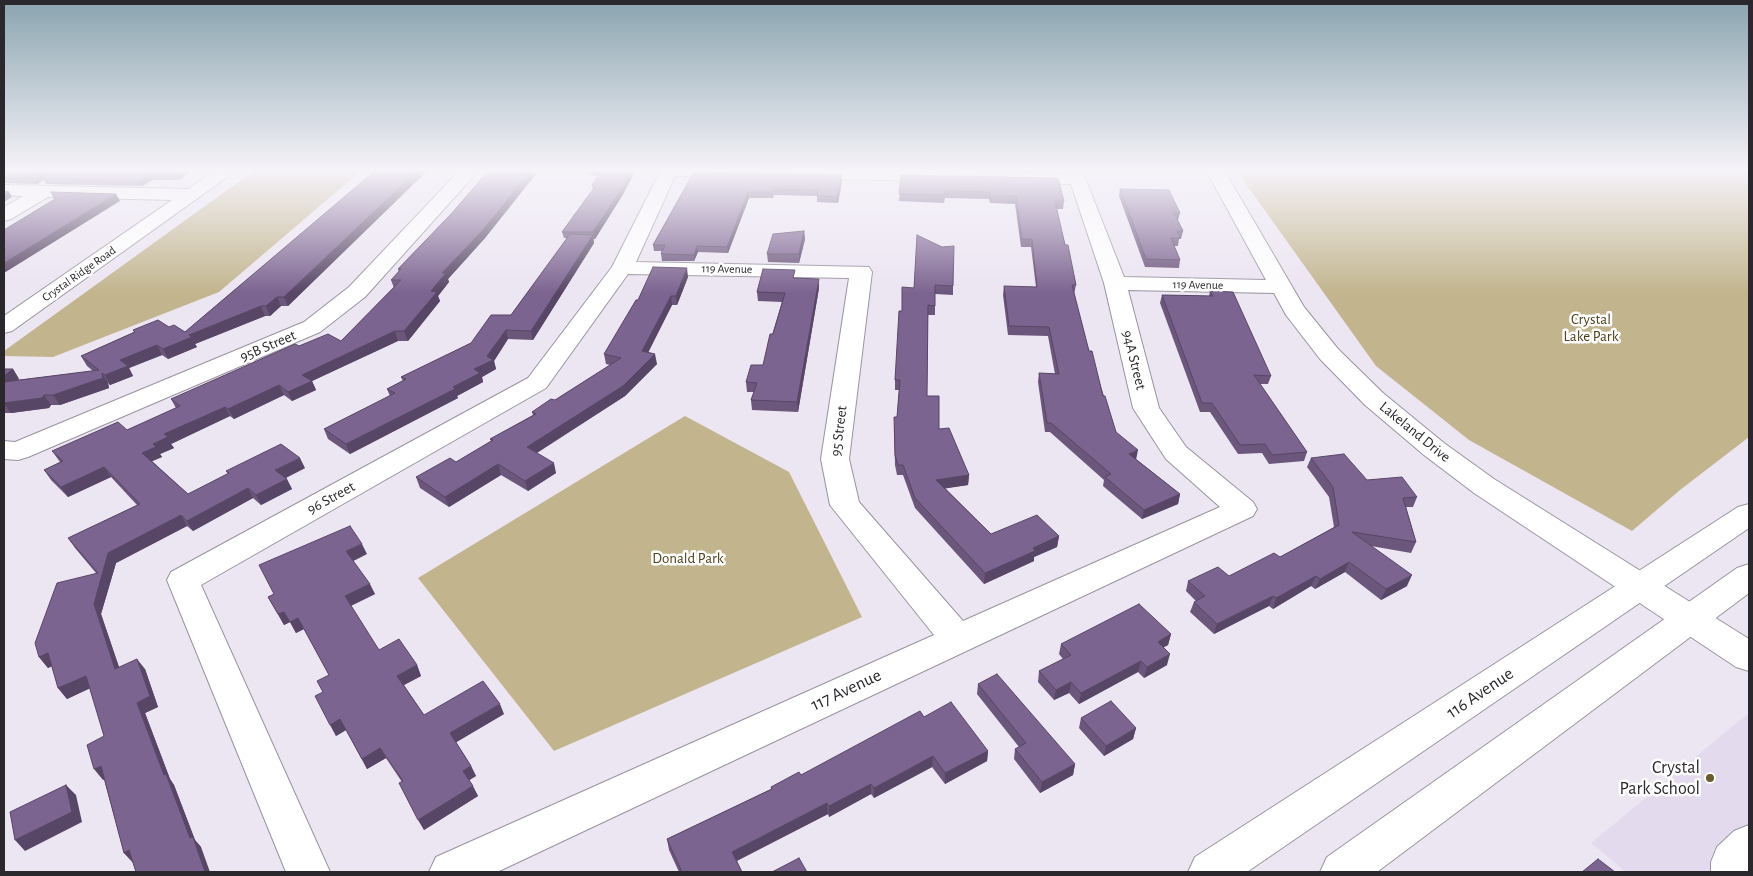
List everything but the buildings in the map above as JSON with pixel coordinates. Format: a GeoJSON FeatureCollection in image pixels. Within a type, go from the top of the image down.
{"type":"FeatureCollection","features":[{"type":"Feature","properties":{"kind":"street","name":"Crystal Ridge Road"},"geometry":{"type":"LineString","coordinates":[[4,326],[169,211]]}},
{"type":"Feature","properties":{"kind":"street","name":"95B Street"},"geometry":{"type":"LineString","coordinates":[[11,450],[312,327],[357,292],[432,211]]}},
{"type":"Feature","properties":{"kind":"street","name":"96 Street"},"geometry":{"type":"LineString","coordinates":[[308,872],[183,580],[537,383],[622,268],[649,211]]}},
{"type":"Feature","properties":{"kind":"street","name":"94A Street"},"geometry":{"type":"LineString","coordinates":[[1089,211],[1115,283],[1146,408],[1176,454],[1242,509]]}},
{"type":"Feature","properties":{"kind":"street","name":"Lakeland Drive"},"geometry":{"type":"LineString","coordinates":[[1238,211],[1294,310],[1329,354],[1402,424],[1484,486],[1749,657]]}},
{"type":"Feature","properties":{"kind":"street","name":"119 Avenue"},"geometry":{"type":"LineString","coordinates":[[622,268],[861,272]]}},
{"type":"Feature","properties":{"kind":"street","name":"95 Street"},"geometry":{"type":"LineString","coordinates":[[861,272],[834,459],[845,504],[958,639]]}},
{"type":"Feature","properties":{"kind":"street","name":"119 Avenue"},"geometry":{"type":"LineString","coordinates":[[1115,283],[1281,287]]}},
{"type":"Feature","properties":{"kind":"street","name":"117 Avenue"},"geometry":{"type":"LineString","coordinates":[[451,872],[1242,509]]}},
{"type":"Feature","properties":{"kind":"street","name":"116 Avenue"},"geometry":{"type":"LineString","coordinates":[[1210,872],[1749,514]]}},
{"type":"Feature","properties":{"kind":"street"},"geometry":{"type":"LineString","coordinates":[[1342,872],[1749,576]]}},
{"type":"Feature","properties":{"kind":"street"},"geometry":{"type":"LineString","coordinates":[[1733,872],[1732,862],[1749,845]]}},
{"type":"Feature","properties":{"kind":"shaded area","name":"Crystal Park School"},"geometry":{"type":"Polygon","coordinates":[[[1749,713],[1749,872],[1626,872],[1591,843],[1749,713]]]}},
{"type":"Feature","properties":{"kind":"green space"},"geometry":{"type":"Polygon","coordinates":[[[198,211],[314,211],[219,292],[53,357],[4,356],[4,351],[198,211]]]}},
{"type":"Feature","properties":{"kind":"green space","name":"Crystal Lake Park"},"geometry":{"type":"Polygon","coordinates":[[[1265,211],[1749,211],[1749,437],[1680,490],[1632,531],[1469,440],[1376,366],[1265,211]]]}},
{"type":"Feature","properties":{"kind":"green space","name":"Donald Park"},"geometry":{"type":"Polygon","coordinates":[[[685,416],[789,472],[862,617],[554,751],[418,578],[685,416]]]}},
{"type":"Feature","properties":{"kind":"place","name":"Crystal Park School"},"geometry":{"type":"Point","coordinates":[1710,778]}}]}
